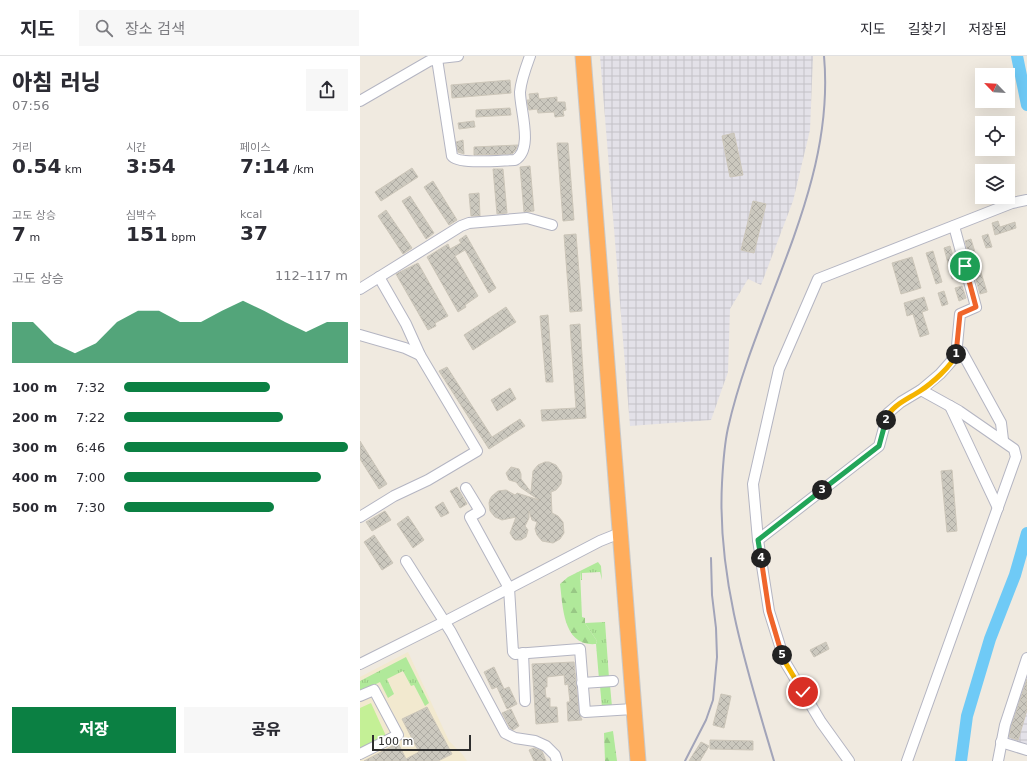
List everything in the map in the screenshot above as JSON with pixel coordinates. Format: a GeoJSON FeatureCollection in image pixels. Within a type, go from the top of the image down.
{"type":"FeatureCollection","features":[{"type":"Feature","properties":{"kind":"highway"},"geometry":{"type":"LineString","coordinates":[[583,56],[638,761]]}},
{"type":"Feature","properties":{"kind":"street"},"geometry":{"type":"LineString","coordinates":[[360,101],[429,61],[458,56]]}},
{"type":"Feature","properties":{"kind":"street"},"geometry":{"type":"LineString","coordinates":[[437,59],[453,159],[458,161],[515,160],[520,157],[525,145],[520,92],[530,56]]}},
{"type":"Feature","properties":{"kind":"street"},"geometry":{"type":"LineString","coordinates":[[849,761],[821,722],[785,662],[769,611],[758,540],[753,484],[779,369],[818,279],[1012,203],[1027,200]]}},
{"type":"Feature","properties":{"kind":"street"},"geometry":{"type":"LineString","coordinates":[[360,289],[461,226],[469,223],[527,218],[552,225]]}},
{"type":"Feature","properties":{"kind":"street"},"geometry":{"type":"LineString","coordinates":[[758,540],[879,446],[888,413],[901,402],[921,390],[940,374],[956,356],[960,314],[976,307],[954,226]]}},
{"type":"Feature","properties":{"kind":"street"},"geometry":{"type":"LineString","coordinates":[[360,517],[394,496],[428,480],[477,451],[420,355],[406,324],[379,278]]}},
{"type":"Feature","properties":{"kind":"street"},"geometry":{"type":"LineString","coordinates":[[360,335],[405,348],[420,355]]}},
{"type":"Feature","properties":{"kind":"street"},"geometry":{"type":"LineString","coordinates":[[956,350],[962,352],[1001,423],[1002,440]]}},
{"type":"Feature","properties":{"kind":"street"},"geometry":{"type":"LineString","coordinates":[[907,761],[1016,457],[1014,449],[1002,440],[950,406],[921,390]]}},
{"type":"Feature","properties":{"kind":"street"},"geometry":{"type":"LineString","coordinates":[[950,406],[998,508]]}},
{"type":"Feature","properties":{"kind":"street"},"geometry":{"type":"LineString","coordinates":[[466,488],[480,511],[470,517],[509,588],[513,652],[515,654],[580,649],[585,712],[633,709]]}},
{"type":"Feature","properties":{"kind":"street"},"geometry":{"type":"LineString","coordinates":[[360,664],[600,541],[620,533]]}},
{"type":"Feature","properties":{"kind":"street"},"geometry":{"type":"LineString","coordinates":[[406,561],[444,622],[505,732],[515,738],[535,741],[546,746],[555,755],[557,761]]}},
{"type":"Feature","properties":{"kind":"street"},"geometry":{"type":"LineString","coordinates":[[522,653],[525,701]]}},
{"type":"Feature","properties":{"kind":"street"},"geometry":{"type":"LineString","coordinates":[[998,761],[1001,742],[1009,712],[1027,658]]}},
{"type":"Feature","properties":{"kind":"street"},"geometry":{"type":"LineString","coordinates":[[582,683],[613,681]]}},
{"type":"Feature","properties":{"kind":"street"},"geometry":{"type":"LineString","coordinates":[[360,696],[374,690],[398,735],[360,754]]}},
{"type":"Feature","properties":{"kind":"street"},"geometry":{"type":"LineString","coordinates":[[1001,742],[1027,750]]}},
{"type":"Feature","properties":{"kind":"shaded area"},"geometry":{"type":"Polygon","coordinates":[[[600,56],[813,56],[810,130],[793,201],[761,285],[748,279],[730,309],[728,372],[711,420],[630,426],[600,56]]]}},
{"type":"Feature","properties":{"kind":"shaded area"},"geometry":{"type":"Polygon","coordinates":[[[408,652],[449,741],[467,761],[360,761],[360,677],[408,652]]]}},
{"type":"Feature","properties":{"kind":"shaded area"},"geometry":{"type":"Polygon","coordinates":[[[1027,668],[1027,747],[1005,742],[1027,668]]]}},
{"type":"Feature","properties":{"kind":"green space"},"geometry":{"type":"Polygon","coordinates":[[[598,562],[601,566],[602,580],[600,572],[582,573],[581,580],[580,571],[598,562]]]}},
{"type":"Feature","properties":{"kind":"green space"},"geometry":{"type":"Polygon","coordinates":[[[580,571],[582,617],[585,618],[585,623],[597,641],[596,644],[585,643],[577,639],[571,632],[564,614],[560,584],[568,577],[580,571]]]}},
{"type":"Feature","properties":{"kind":"green space"},"geometry":{"type":"Polygon","coordinates":[[[605,622],[609,678],[599,679],[597,641],[585,623],[605,622]]]}},
{"type":"Feature","properties":{"kind":"green space"},"geometry":{"type":"Polygon","coordinates":[[[406,657],[429,703],[425,706],[414,685],[411,686],[403,671],[387,679],[394,694],[388,698],[380,682],[360,692],[360,681],[406,657]]]}},
{"type":"Feature","properties":{"kind":"green space"},"geometry":{"type":"Polygon","coordinates":[[[610,685],[612,707],[602,708],[600,686],[610,685]]]}},
{"type":"Feature","properties":{"kind":"green space"},"geometry":{"type":"Polygon","coordinates":[[[371,703],[386,736],[360,749],[360,708],[371,703]]]}},
{"type":"Feature","properties":{"kind":"green space"},"geometry":{"type":"Polygon","coordinates":[[[613,731],[617,761],[605,761],[604,733],[613,731]]]}},
{"type":"Feature","properties":{"kind":"building"},"geometry":{"type":"Polygon","coordinates":[[[510,80],[511,93],[452,98],[451,85],[510,80]]]}},
{"type":"Feature","properties":{"kind":"building"},"geometry":{"type":"Polygon","coordinates":[[[538,93],[539,99],[557,97],[557,102],[565,102],[566,110],[563,111],[564,116],[555,117],[554,112],[538,113],[537,109],[529,110],[527,100],[530,100],[529,94],[538,93]]]}},
{"type":"Feature","properties":{"kind":"building"},"geometry":{"type":"Polygon","coordinates":[[[510,108],[511,115],[476,117],[476,110],[510,108]]]}},
{"type":"Feature","properties":{"kind":"building"},"geometry":{"type":"Polygon","coordinates":[[[474,121],[475,127],[459,129],[458,123],[474,121]]]}},
{"type":"Feature","properties":{"kind":"building"},"geometry":{"type":"Polygon","coordinates":[[[734,133],[743,175],[730,177],[722,136],[734,133]]]}},
{"type":"Feature","properties":{"kind":"building"},"geometry":{"type":"Polygon","coordinates":[[[463,140],[464,154],[458,152],[456,142],[463,140]]]}},
{"type":"Feature","properties":{"kind":"building"},"geometry":{"type":"Polygon","coordinates":[[[557,143],[568,143],[574,220],[563,221],[557,143]]]}},
{"type":"Feature","properties":{"kind":"building"},"geometry":{"type":"Polygon","coordinates":[[[518,145],[512,154],[474,155],[474,147],[518,145]]]}},
{"type":"Feature","properties":{"kind":"building"},"geometry":{"type":"Polygon","coordinates":[[[530,166],[534,211],[524,212],[520,167],[530,166]]]}},
{"type":"Feature","properties":{"kind":"building"},"geometry":{"type":"Polygon","coordinates":[[[412,168],[418,177],[381,201],[375,192],[412,168]]]}},
{"type":"Feature","properties":{"kind":"building"},"geometry":{"type":"Polygon","coordinates":[[[493,169],[503,169],[507,213],[497,214],[493,169]]]}},
{"type":"Feature","properties":{"kind":"building"},"geometry":{"type":"Polygon","coordinates":[[[433,181],[457,220],[449,225],[424,187],[433,181]]]}},
{"type":"Feature","properties":{"kind":"building"},"geometry":{"type":"Polygon","coordinates":[[[479,193],[480,216],[471,216],[469,194],[479,193]]]}},
{"type":"Feature","properties":{"kind":"building"},"geometry":{"type":"Polygon","coordinates":[[[410,196],[434,233],[426,239],[402,201],[410,196]]]}},
{"type":"Feature","properties":{"kind":"building"},"geometry":{"type":"Polygon","coordinates":[[[753,201],[766,204],[754,253],[741,250],[753,201]]]}},
{"type":"Feature","properties":{"kind":"building"},"geometry":{"type":"Polygon","coordinates":[[[386,210],[412,248],[403,254],[378,216],[386,210]]]}},
{"type":"Feature","properties":{"kind":"building"},"geometry":{"type":"Polygon","coordinates":[[[998,221],[1000,227],[1015,222],[1016,228],[995,235],[992,223],[998,221]]]}},
{"type":"Feature","properties":{"kind":"building"},"geometry":{"type":"Polygon","coordinates":[[[576,234],[582,311],[570,312],[564,235],[576,234]]]}},
{"type":"Feature","properties":{"kind":"building"},"geometry":{"type":"Polygon","coordinates":[[[988,234],[992,247],[986,248],[982,236],[988,234]]]}},
{"type":"Feature","properties":{"kind":"building"},"geometry":{"type":"Polygon","coordinates":[[[466,235],[496,288],[489,293],[465,250],[455,256],[478,296],[458,312],[427,257],[448,244],[450,249],[461,243],[459,240],[466,235]]]}},
{"type":"Feature","properties":{"kind":"building"},"geometry":{"type":"Polygon","coordinates":[[[971,239],[987,292],[980,294],[965,241],[971,239]]]}},
{"type":"Feature","properties":{"kind":"building"},"geometry":{"type":"Polygon","coordinates":[[[950,246],[959,277],[952,279],[944,248],[950,246]]]}},
{"type":"Feature","properties":{"kind":"building"},"geometry":{"type":"Polygon","coordinates":[[[933,251],[942,282],[936,284],[926,253],[933,251]]]}},
{"type":"Feature","properties":{"kind":"building"},"geometry":{"type":"Polygon","coordinates":[[[912,257],[921,288],[901,294],[892,263],[912,257]]]}},
{"type":"Feature","properties":{"kind":"building"},"geometry":{"type":"Polygon","coordinates":[[[418,263],[448,316],[435,323],[436,326],[428,330],[396,274],[418,263]]]}},
{"type":"Feature","properties":{"kind":"building"},"geometry":{"type":"Polygon","coordinates":[[[962,286],[966,298],[959,301],[955,288],[962,286]]]}},
{"type":"Feature","properties":{"kind":"building"},"geometry":{"type":"Polygon","coordinates":[[[944,291],[948,304],[942,306],[938,293],[944,291]]]}},
{"type":"Feature","properties":{"kind":"building"},"geometry":{"type":"Polygon","coordinates":[[[924,297],[928,310],[922,312],[929,334],[920,337],[913,314],[907,316],[904,303],[924,297]]]}},
{"type":"Feature","properties":{"kind":"building"},"geometry":{"type":"Polygon","coordinates":[[[506,307],[516,322],[473,350],[464,335],[506,307]]]}},
{"type":"Feature","properties":{"kind":"building"},"geometry":{"type":"Polygon","coordinates":[[[548,315],[553,382],[546,382],[540,316],[548,315]]]}},
{"type":"Feature","properties":{"kind":"building"},"geometry":{"type":"Polygon","coordinates":[[[580,324],[586,418],[542,421],[541,410],[576,408],[570,325],[580,324]]]}},
{"type":"Feature","properties":{"kind":"building"},"geometry":{"type":"Polygon","coordinates":[[[447,367],[492,437],[520,419],[525,426],[489,449],[439,371],[447,367]]]}},
{"type":"Feature","properties":{"kind":"building"},"geometry":{"type":"Polygon","coordinates":[[[510,388],[516,399],[497,411],[491,400],[510,388]]]}},
{"type":"Feature","properties":{"kind":"building"},"geometry":{"type":"Polygon","coordinates":[[[360,441],[387,484],[379,489],[360,459],[360,441]]]}},
{"type":"Feature","properties":{"kind":"building"},"geometry":{"type":"Polygon","coordinates":[[[545,462],[556,465],[561,472],[561,484],[556,490],[551,492],[552,513],[558,516],[563,522],[564,533],[560,539],[553,543],[542,541],[537,535],[535,529],[537,522],[532,520],[529,511],[529,518],[525,526],[528,530],[526,537],[521,540],[515,540],[510,533],[516,517],[502,520],[495,517],[490,511],[490,499],[498,491],[506,490],[515,495],[517,493],[539,500],[520,487],[516,482],[509,480],[506,473],[511,467],[519,469],[521,479],[531,492],[533,471],[538,465],[545,462]]]}},
{"type":"Feature","properties":{"kind":"building"},"geometry":{"type":"Polygon","coordinates":[[[952,470],[957,531],[947,532],[941,471],[952,470]]]}},
{"type":"Feature","properties":{"kind":"building"},"geometry":{"type":"Polygon","coordinates":[[[457,487],[467,504],[460,508],[450,491],[457,487]]]}},
{"type":"Feature","properties":{"kind":"building"},"geometry":{"type":"Polygon","coordinates":[[[443,502],[449,513],[441,517],[435,507],[443,502]]]}},
{"type":"Feature","properties":{"kind":"building"},"geometry":{"type":"Polygon","coordinates":[[[385,511],[391,520],[372,531],[366,522],[385,511]]]}},
{"type":"Feature","properties":{"kind":"building"},"geometry":{"type":"Polygon","coordinates":[[[408,516],[424,540],[413,548],[397,524],[408,516]]]}},
{"type":"Feature","properties":{"kind":"building"},"geometry":{"type":"Polygon","coordinates":[[[374,535],[393,563],[382,570],[364,542],[374,535]]]}},
{"type":"Feature","properties":{"kind":"building"},"geometry":{"type":"Polygon","coordinates":[[[826,642],[829,649],[814,657],[810,650],[826,642]]]}},
{"type":"Feature","properties":{"kind":"building"},"geometry":{"type":"Polygon","coordinates":[[[574,662],[579,713],[582,720],[568,721],[567,702],[570,702],[568,684],[565,685],[564,675],[547,677],[547,687],[545,687],[546,698],[550,698],[550,707],[557,707],[558,722],[536,724],[532,664],[574,662]]]}},
{"type":"Feature","properties":{"kind":"building"},"geometry":{"type":"Polygon","coordinates":[[[494,667],[504,689],[509,687],[517,704],[507,709],[497,687],[492,689],[484,672],[494,667]]]}},
{"type":"Feature","properties":{"kind":"building"},"geometry":{"type":"Polygon","coordinates":[[[1027,679],[1027,710],[1018,740],[1009,737],[1027,679]]]}},
{"type":"Feature","properties":{"kind":"building"},"geometry":{"type":"Polygon","coordinates":[[[721,694],[731,696],[724,728],[713,725],[721,694]]]}},
{"type":"Feature","properties":{"kind":"building"},"geometry":{"type":"Polygon","coordinates":[[[427,707],[452,754],[438,761],[364,761],[398,743],[406,759],[419,752],[402,719],[427,707]]]}},
{"type":"Feature","properties":{"kind":"building"},"geometry":{"type":"Polygon","coordinates":[[[511,709],[519,726],[513,730],[510,728],[502,713],[511,709]]]}},
{"type":"Feature","properties":{"kind":"building"},"geometry":{"type":"Polygon","coordinates":[[[710,740],[753,741],[753,750],[710,749],[710,740]]]}},
{"type":"Feature","properties":{"kind":"building"},"geometry":{"type":"Polygon","coordinates":[[[701,742],[709,746],[700,761],[689,761],[701,742]]]}},
{"type":"Feature","properties":{"kind":"building"},"geometry":{"type":"Polygon","coordinates":[[[534,748],[542,751],[546,761],[534,761],[529,750],[534,748]]]}},
{"type":"Feature","properties":{"kind":"waterway"},"geometry":{"type":"LineString","coordinates":[[1017,56],[1027,105]]}},
{"type":"Feature","properties":{"kind":"waterway"},"geometry":{"type":"LineString","coordinates":[[961,761],[967,716],[990,639],[1015,575],[1027,533]]}},
{"type":"Feature","properties":{"kind":"railway"},"geometry":{"type":"LineString","coordinates":[[774,761],[744,658],[729,589],[724,554],[722,518],[723,462],[728,428],[741,382],[756,336],[791,245],[806,199],[818,152],[824,105],[824,56]]}},
{"type":"Feature","properties":{"kind":"railway"},"geometry":{"type":"LineString","coordinates":[[685,761],[706,720],[713,700],[717,657],[716,628],[712,595],[711,558]]}},
{"type":"Feature","properties":{"kind":"route"},"geometry":{"type":"LineString","coordinates":[[803,692],[785,662],[769,611],[758,540],[879,446],[888,413],[901,402],[921,390],[940,374],[956,356],[960,314],[976,307],[965,266]]}}]}
